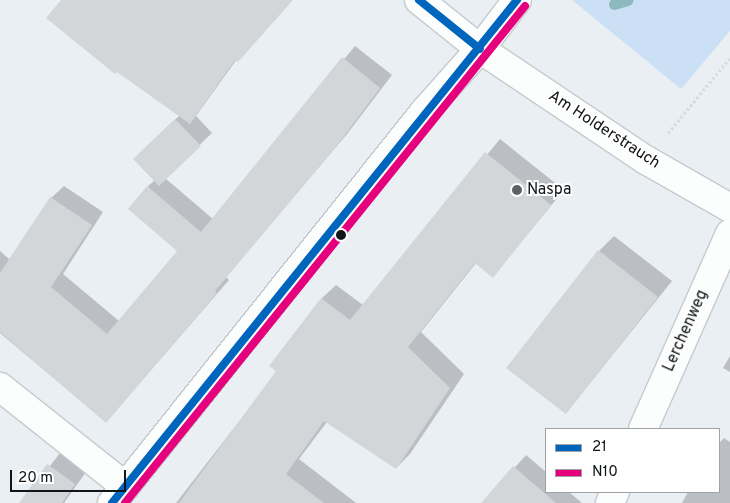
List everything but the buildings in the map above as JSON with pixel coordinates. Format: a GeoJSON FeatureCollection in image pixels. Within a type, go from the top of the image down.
{"type":"FeatureCollection","features":[{"type":"Feature","properties":{"kind":"street","name":"Am Holderstrauch"},"geometry":{"type":"LineString","coordinates":[[419,0],[480,48],[646,160],[730,208]]}},
{"type":"Feature","properties":{"kind":"street"},"geometry":{"type":"LineString","coordinates":[[0,387],[119,495],[423,113],[480,48],[517,0]]}},
{"type":"Feature","properties":{"kind":"street","name":"Lerchenweg"},"geometry":{"type":"LineString","coordinates":[[642,428],[730,234]]}},
{"type":"Feature","properties":{"kind":"path"},"geometry":{"type":"LineString","coordinates":[[646,160],[730,58]]}},
{"type":"Feature","properties":{"kind":"shaded area"},"geometry":{"type":"Polygon","coordinates":[[[572,0],[730,0],[730,31],[681,89],[572,0]]]}},
{"type":"Feature","properties":{"kind":"waterway"},"geometry":{"type":"LineString","coordinates":[[614,4],[627,0]]}},
{"type":"Feature","properties":{"kind":"transit line","name":"21"},"geometry":{"type":"LineString","coordinates":[[419,0],[480,49]]}},
{"type":"Feature","properties":{"kind":"transit line","name":"21"},"geometry":{"type":"LineString","coordinates":[[112,503],[517,0]]}},
{"type":"Feature","properties":{"kind":"transit line","name":"N10"},"geometry":{"type":"LineString","coordinates":[[125,503],[525,6]]}},
{"type":"Feature","properties":{"kind":"place","name":"Naspa"},"geometry":{"type":"Point","coordinates":[517,190]}}]}
